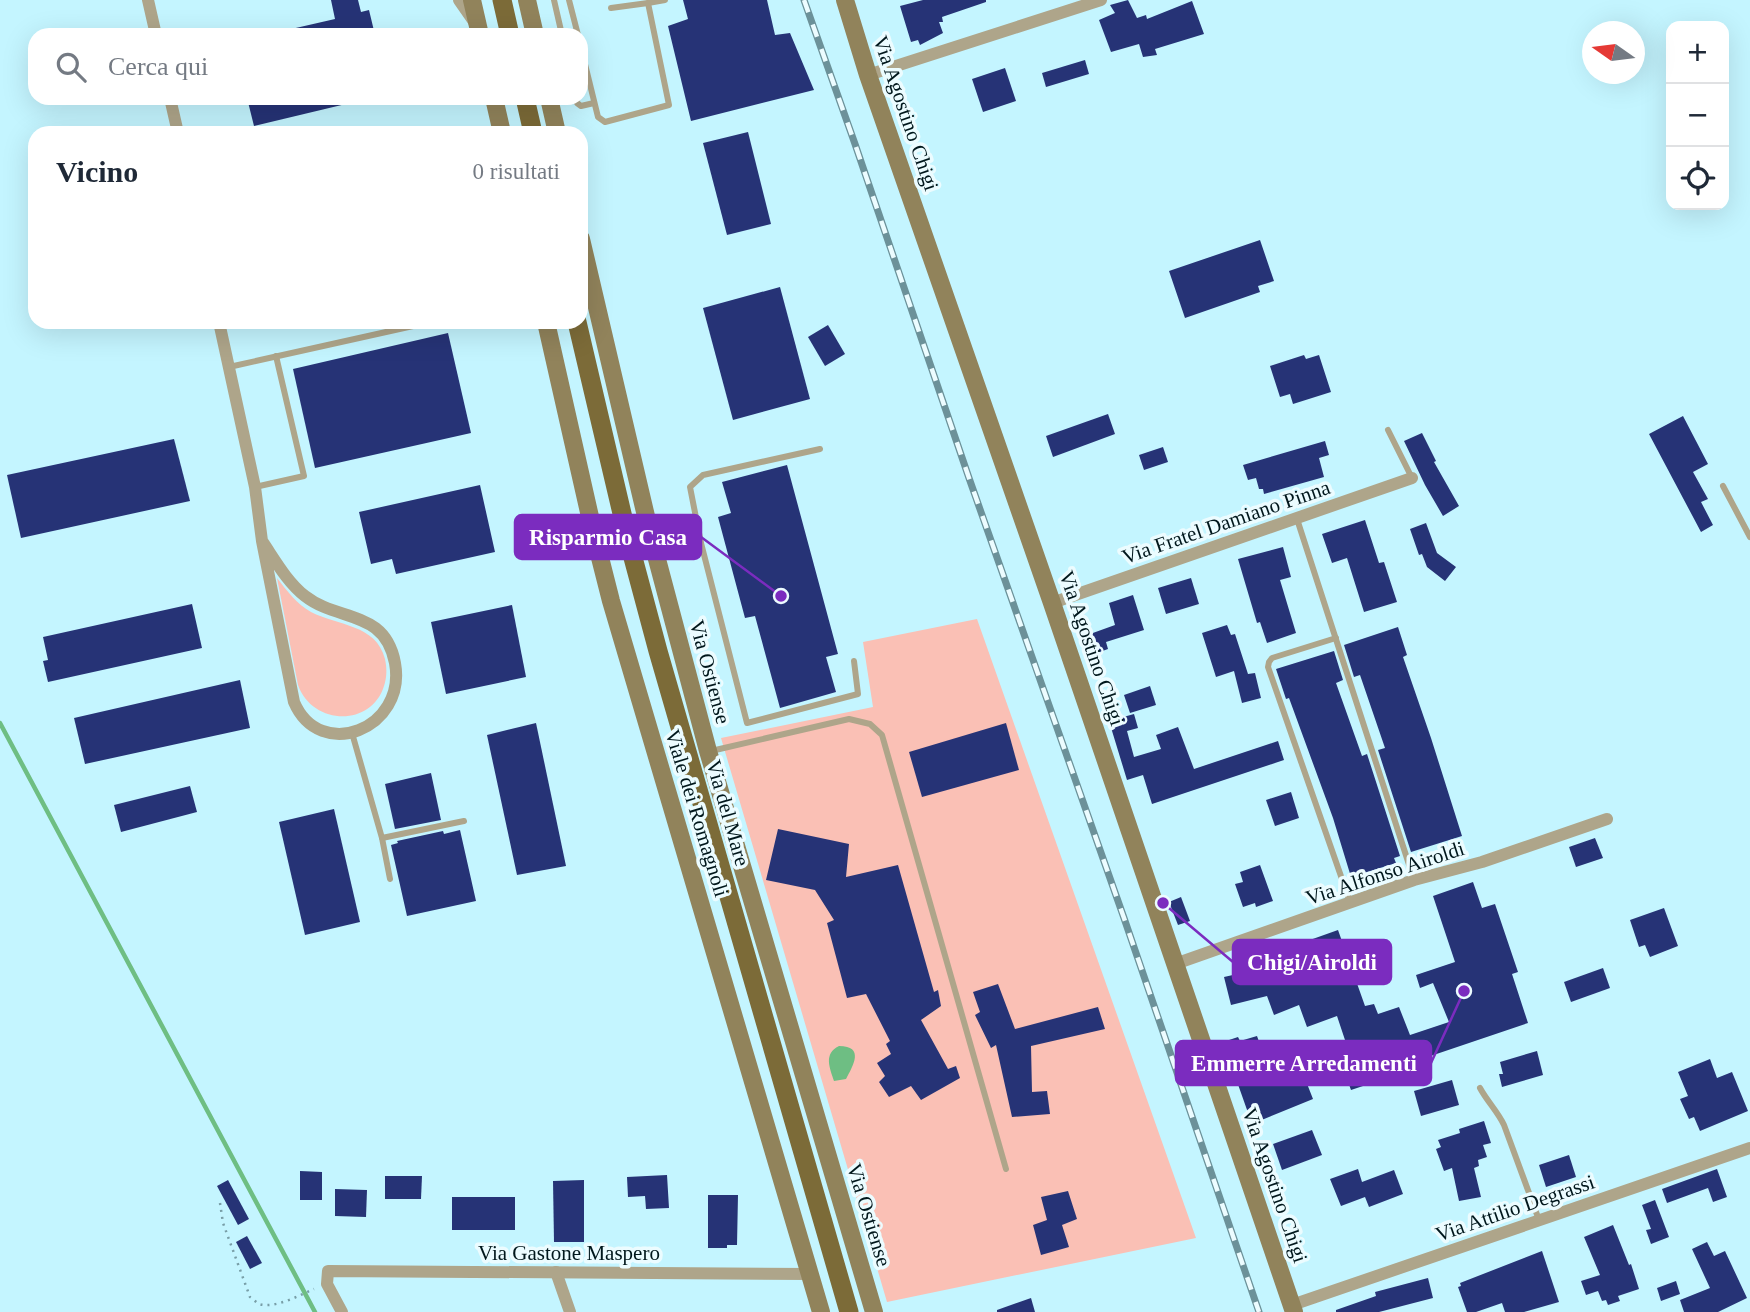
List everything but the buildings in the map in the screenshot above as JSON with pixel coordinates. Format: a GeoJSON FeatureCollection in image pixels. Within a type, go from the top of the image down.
{"type":"FeatureCollection","features":[{"type":"Feature","properties":{"kind":"main road"},"geometry":{"type":"LineString","coordinates":[[472,0],[478,28]]}},
{"type":"Feature","properties":{"kind":"main road"},"geometry":{"type":"LineString","coordinates":[[502,0],[508,28]]}},
{"type":"Feature","properties":{"kind":"main road"},"geometry":{"type":"LineString","coordinates":[[527,0],[533,28]]}},
{"type":"Feature","properties":{"kind":"main road","name":"Via Agostino Chigi"},"geometry":{"type":"LineString","coordinates":[[845,0],[1293,1309]]}},
{"type":"Feature","properties":{"kind":"main road"},"geometry":{"type":"LineString","coordinates":[[496,105],[500,126]]}},
{"type":"Feature","properties":{"kind":"main road"},"geometry":{"type":"LineString","coordinates":[[526,105],[531,126]]}},
{"type":"Feature","properties":{"kind":"main road"},"geometry":{"type":"LineString","coordinates":[[551,105],[555,126]]}},
{"type":"Feature","properties":{"kind":"main road","name":"Via Ostiense"},"geometry":{"type":"LineString","coordinates":[[588,269],[655,552],[708,751],[874,1312]]}},
{"type":"Feature","properties":{"kind":"main road","name":"Viale dei Romagnoli"},"geometry":{"type":"LineString","coordinates":[[548,329],[608,591],[821,1312]]}},
{"type":"Feature","properties":{"kind":"main road","name":"Via del Mare"},"geometry":{"type":"LineString","coordinates":[[579,329],[657,651],[849,1312]]}},
{"type":"Feature","properties":{"kind":"street"},"geometry":{"type":"LineString","coordinates":[[148,0],[154,28]]}},
{"type":"Feature","properties":{"kind":"street"},"geometry":{"type":"LineString","coordinates":[[459,0],[477,28]]}},
{"type":"Feature","properties":{"kind":"street"},"geometry":{"type":"LineString","coordinates":[[869,75],[1101,0]]}},
{"type":"Feature","properties":{"kind":"street"},"geometry":{"type":"LineString","coordinates":[[172,105],[176,126]]}},
{"type":"Feature","properties":{"kind":"street"},"geometry":{"type":"LineString","coordinates":[[221,329],[255,487],[262,541],[296,708],[319,729],[333,733],[360,731],[385,712],[390,702],[396,671],[389,643],[367,622],[320,606],[304,596],[289,580],[262,541]]}},
{"type":"Feature","properties":{"kind":"street","name":"Via Fratel Damiano Pinna"},"geometry":{"type":"LineString","coordinates":[[1052,603],[1412,478]]}},
{"type":"Feature","properties":{"kind":"street","name":"Via Alfonso Airoldi"},"geometry":{"type":"LineString","coordinates":[[1175,964],[1414,880],[1482,862],[1607,819]]}},
{"type":"Feature","properties":{"kind":"street","name":"Via Attilio Degrassi"},"geometry":{"type":"LineString","coordinates":[[1293,1309],[1539,1220],[1750,1148]]}},
{"type":"Feature","properties":{"kind":"street","name":"Via Gastone Maspero"},"geometry":{"type":"LineString","coordinates":[[342,1312],[327,1284],[328,1270],[810,1274]]}},
{"type":"Feature","properties":{"kind":"street"},"geometry":{"type":"LineString","coordinates":[[556,1272],[570,1312]]}},
{"type":"Feature","properties":{"kind":"lane"},"geometry":{"type":"LineString","coordinates":[[554,0],[560,28]]}},
{"type":"Feature","properties":{"kind":"lane"},"geometry":{"type":"LineString","coordinates":[[569,0],[576,28]]}},
{"type":"Feature","properties":{"kind":"lane"},"geometry":{"type":"LineString","coordinates":[[611,8],[666,0]]}},
{"type":"Feature","properties":{"kind":"lane"},"geometry":{"type":"LineString","coordinates":[[588,78],[598,117],[605,122],[668,105],[648,3]]}},
{"type":"Feature","properties":{"kind":"lane"},"geometry":{"type":"LineString","coordinates":[[588,104],[594,103]]}},
{"type":"Feature","properties":{"kind":"lane"},"geometry":{"type":"LineString","coordinates":[[229,367],[398,329]]}},
{"type":"Feature","properties":{"kind":"lane"},"geometry":{"type":"LineString","coordinates":[[255,487],[304,476],[276,356]]}},
{"type":"Feature","properties":{"kind":"lane"},"geometry":{"type":"LineString","coordinates":[[1388,430],[1412,478]]}},
{"type":"Feature","properties":{"kind":"lane"},"geometry":{"type":"LineString","coordinates":[[820,449],[703,475],[690,486],[701,543],[747,723],[858,694],[854,661]]}},
{"type":"Feature","properties":{"kind":"lane"},"geometry":{"type":"LineString","coordinates":[[1723,486],[1750,537]]}},
{"type":"Feature","properties":{"kind":"lane"},"geometry":{"type":"LineString","coordinates":[[1296,517],[1414,880]]}},
{"type":"Feature","properties":{"kind":"lane"},"geometry":{"type":"LineString","coordinates":[[655,552],[701,543]]}},
{"type":"Feature","properties":{"kind":"lane"},"geometry":{"type":"LineString","coordinates":[[1336,638],[1272,658],[1268,667],[1350,902]]}},
{"type":"Feature","properties":{"kind":"lane"},"geometry":{"type":"LineString","coordinates":[[708,751],[849,719],[870,724],[882,735],[1006,1169]]}},
{"type":"Feature","properties":{"kind":"lane"},"geometry":{"type":"LineString","coordinates":[[352,733],[382,838],[390,879]]}},
{"type":"Feature","properties":{"kind":"lane"},"geometry":{"type":"LineString","coordinates":[[382,838],[464,821]]}},
{"type":"Feature","properties":{"kind":"lane"},"geometry":{"type":"LineString","coordinates":[[1480,1088],[1504,1125],[1539,1220]]}},
{"type":"Feature","properties":{"kind":"path"},"geometry":{"type":"LineString","coordinates":[[220,1203],[223,1223],[250,1297],[258,1304],[269,1304],[290,1300],[312,1290]]}},
{"type":"Feature","properties":{"kind":"shaded area"},"geometry":{"type":"Polygon","coordinates":[[[277,578],[306,609],[365,632],[380,648],[386,666],[385,683],[377,700],[367,709],[355,715],[328,714],[305,698],[298,685],[277,578]]]}},
{"type":"Feature","properties":{"kind":"shaded area"},"geometry":{"type":"Polygon","coordinates":[[[977,619],[1196,1238],[887,1302],[721,738],[873,707],[863,642],[977,619]]]}},
{"type":"Feature","properties":{"kind":"shaded area"},"geometry":{"type":"Polygon","coordinates":[[[839,1046],[852,1049],[855,1058],[846,1079],[834,1081],[829,1057],[839,1046]]]}},
{"type":"Feature","properties":{"kind":"waterway"},"geometry":{"type":"LineString","coordinates":[[0,723],[315,1312]]}},
{"type":"Feature","properties":{"kind":"railway"},"geometry":{"type":"LineString","coordinates":[[804,0],[1259,1312]]}},
{"type":"Feature","properties":{"kind":"place","name":"Risparmio Casa"},"geometry":{"type":"Point","coordinates":[781,596]}},
{"type":"Feature","properties":{"kind":"place","name":"Chigi/Airoldi"},"geometry":{"type":"Point","coordinates":[1163,903]}},
{"type":"Feature","properties":{"kind":"place","name":"Emmerre Arredamenti"},"geometry":{"type":"Point","coordinates":[1464,991]}}]}
